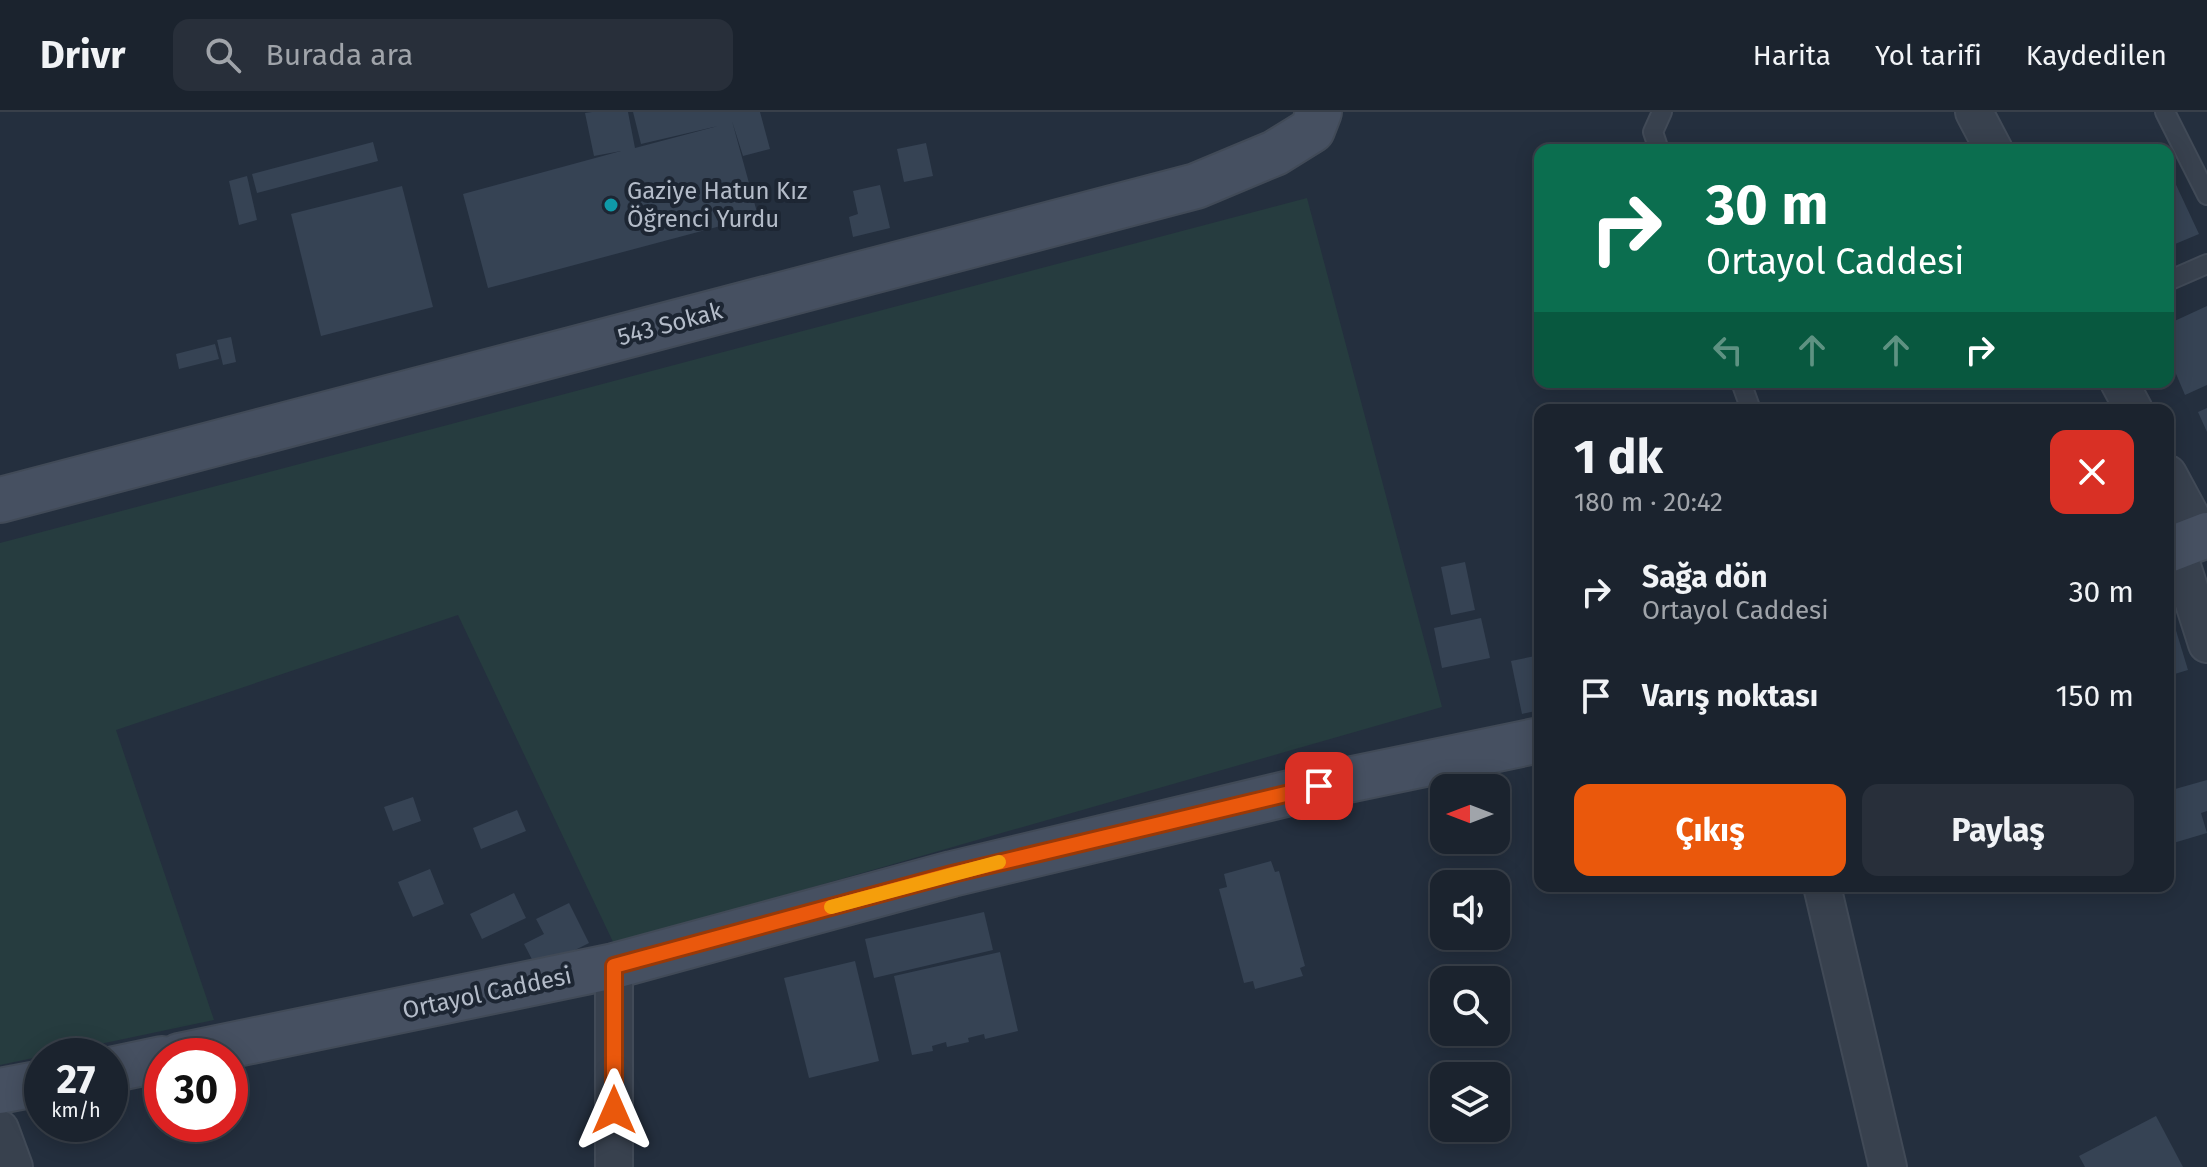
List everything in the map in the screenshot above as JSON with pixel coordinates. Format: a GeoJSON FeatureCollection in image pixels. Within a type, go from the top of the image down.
{"type":"FeatureCollection","features":[{"type":"Feature","properties":{"kind":"street","name":"543 Sokak"},"geometry":{"type":"LineString","coordinates":[[0,500],[1196,186],[1275,153],[1312,130],[1319,112]]}},
{"type":"Feature","properties":{"kind":"street"},"geometry":{"type":"LineString","coordinates":[[1974,112],[1991,144]]}},
{"type":"Feature","properties":{"kind":"street"},"geometry":{"type":"LineString","coordinates":[[2174,494],[2188,542],[2207,644]]}},
{"type":"Feature","properties":{"kind":"street","name":"Ortayol Caddesi"},"geometry":{"type":"LineString","coordinates":[[248,1042],[614,966],[952,874],[1319,786],[1534,741]]}},
{"type":"Feature","properties":{"kind":"street"},"geometry":{"type":"LineString","coordinates":[[1823,892],[1888,1167]]}},
{"type":"Feature","properties":{"kind":"street"},"geometry":{"type":"LineString","coordinates":[[614,966],[614,1167]]}},
{"type":"Feature","properties":{"kind":"street"},"geometry":{"type":"LineString","coordinates":[[0,1091],[24,1086]]}},
{"type":"Feature","properties":{"kind":"street"},"geometry":{"type":"LineString","coordinates":[[0,1129],[14,1167]]}},
{"type":"Feature","properties":{"kind":"lane"},"geometry":{"type":"LineString","coordinates":[[1657,144],[1653,132],[1662,112]]}},
{"type":"Feature","properties":{"kind":"lane"},"geometry":{"type":"LineString","coordinates":[[2165,112],[2207,195]]}},
{"type":"Feature","properties":{"kind":"lane"},"geometry":{"type":"LineString","coordinates":[[2174,278],[2207,264]]}},
{"type":"Feature","properties":{"kind":"green space"},"geometry":{"type":"Polygon","coordinates":[[[1307,198],[1442,707],[614,944],[458,615],[116,730],[214,1020],[128,1038],[24,1038],[24,1060],[0,1065],[0,543],[1307,198]]]}},
{"type":"Feature","properties":{"kind":"building","name":"Gaziye Hatun Kız Öğrenci Yurdu"},"geometry":{"type":"Polygon","coordinates":[[[628,112],[635,148],[718,126],[641,144],[633,112],[760,112],[770,149],[743,156],[732,121],[758,216],[488,288],[463,194],[621,151],[594,156],[585,113],[628,112]]]}},
{"type":"Feature","properties":{"kind":"building"},"geometry":{"type":"Polygon","coordinates":[[[373,142],[378,161],[257,193],[252,174],[373,142]]]}},
{"type":"Feature","properties":{"kind":"building"},"geometry":{"type":"Polygon","coordinates":[[[926,143],[933,176],[904,182],[897,149],[926,143]]]}},
{"type":"Feature","properties":{"kind":"building"},"geometry":{"type":"Polygon","coordinates":[[[247,176],[257,220],[239,225],[229,181],[247,176]]]}},
{"type":"Feature","properties":{"kind":"building"},"geometry":{"type":"Polygon","coordinates":[[[2174,180],[2199,234],[2174,244],[2174,180]]]}},
{"type":"Feature","properties":{"kind":"building"},"geometry":{"type":"Polygon","coordinates":[[[880,185],[890,228],[853,237],[849,217],[858,214],[853,191],[880,185]]]}},
{"type":"Feature","properties":{"kind":"building"},"geometry":{"type":"Polygon","coordinates":[[[402,186],[433,307],[321,336],[291,214],[402,186]]]}},
{"type":"Feature","properties":{"kind":"building"},"geometry":{"type":"Polygon","coordinates":[[[2207,306],[2207,385],[2185,395],[2174,369],[2174,321],[2207,306]]]}},
{"type":"Feature","properties":{"kind":"building"},"geometry":{"type":"Polygon","coordinates":[[[231,337],[236,362],[223,365],[217,340],[231,337]]]}},
{"type":"Feature","properties":{"kind":"building"},"geometry":{"type":"Polygon","coordinates":[[[215,344],[219,359],[179,369],[176,354],[215,344]]]}},
{"type":"Feature","properties":{"kind":"building"},"geometry":{"type":"Polygon","coordinates":[[[2207,408],[2207,432],[2198,412],[2207,408]]]}},
{"type":"Feature","properties":{"kind":"building"},"geometry":{"type":"Polygon","coordinates":[[[1465,562],[1475,610],[1451,615],[1441,567],[1465,562]]]}},
{"type":"Feature","properties":{"kind":"building"},"geometry":{"type":"Polygon","coordinates":[[[1481,618],[1490,658],[1442,668],[1434,628],[1481,618]]]}},
{"type":"Feature","properties":{"kind":"building"},"geometry":{"type":"Polygon","coordinates":[[[2174,624],[2188,670],[2174,674],[2174,624]]]}},
{"type":"Feature","properties":{"kind":"building"},"geometry":{"type":"Polygon","coordinates":[[[1534,656],[1534,711],[1522,714],[1511,661],[1534,656]]]}},
{"type":"Feature","properties":{"kind":"building"},"geometry":{"type":"Polygon","coordinates":[[[2207,780],[2207,811],[2201,813],[2207,833],[2174,843],[2174,789],[2207,780]]]}},
{"type":"Feature","properties":{"kind":"building"},"geometry":{"type":"Polygon","coordinates":[[[413,797],[421,821],[393,831],[384,807],[413,797]]]}},
{"type":"Feature","properties":{"kind":"building"},"geometry":{"type":"Polygon","coordinates":[[[517,810],[526,831],[481,849],[473,828],[517,810]]]}},
{"type":"Feature","properties":{"kind":"building"},"geometry":{"type":"Polygon","coordinates":[[[1271,861],[1275,872],[1279,871],[1305,966],[1300,968],[1303,976],[1255,989],[1253,981],[1244,983],[1219,889],[1227,887],[1224,874],[1271,861]]]}},
{"type":"Feature","properties":{"kind":"building"},"geometry":{"type":"Polygon","coordinates":[[[430,869],[444,904],[413,917],[398,882],[430,869]]]}},
{"type":"Feature","properties":{"kind":"building"},"geometry":{"type":"Polygon","coordinates":[[[514,893],[526,918],[482,939],[470,914],[514,893]]]}},
{"type":"Feature","properties":{"kind":"building"},"geometry":{"type":"Polygon","coordinates":[[[569,903],[589,943],[537,969],[524,944],[544,934],[536,919],[569,903]]]}},
{"type":"Feature","properties":{"kind":"building"},"geometry":{"type":"Polygon","coordinates":[[[984,912],[993,950],[874,978],[865,939],[984,912]]]}},
{"type":"Feature","properties":{"kind":"building"},"geometry":{"type":"Polygon","coordinates":[[[1000,952],[1018,1031],[985,1039],[984,1034],[968,1038],[969,1042],[947,1047],[946,1042],[932,1046],[933,1051],[912,1055],[894,976],[1000,952]]]}},
{"type":"Feature","properties":{"kind":"building"},"geometry":{"type":"Polygon","coordinates":[[[855,961],[879,1061],[809,1078],[784,978],[855,961]]]}},
{"type":"Feature","properties":{"kind":"building"},"geometry":{"type":"Polygon","coordinates":[[[2156,1116],[2183,1167],[2085,1167],[2079,1156],[2156,1116]]]}},
{"type":"Feature","properties":{"kind":"slow traffic"},"geometry":{"type":"LineString","coordinates":[[831,907],[999,862]]}},
{"type":"Feature","properties":{"kind":"place","name":"Gaziye Hatun Kız Öğrenci Yurdu"},"geometry":{"type":"Point","coordinates":[611,205]}},
{"type":"Feature","properties":{"kind":"route"},"geometry":{"type":"LineString","coordinates":[[614,1110],[614,966],[952,874],[1319,786]]}}]}
